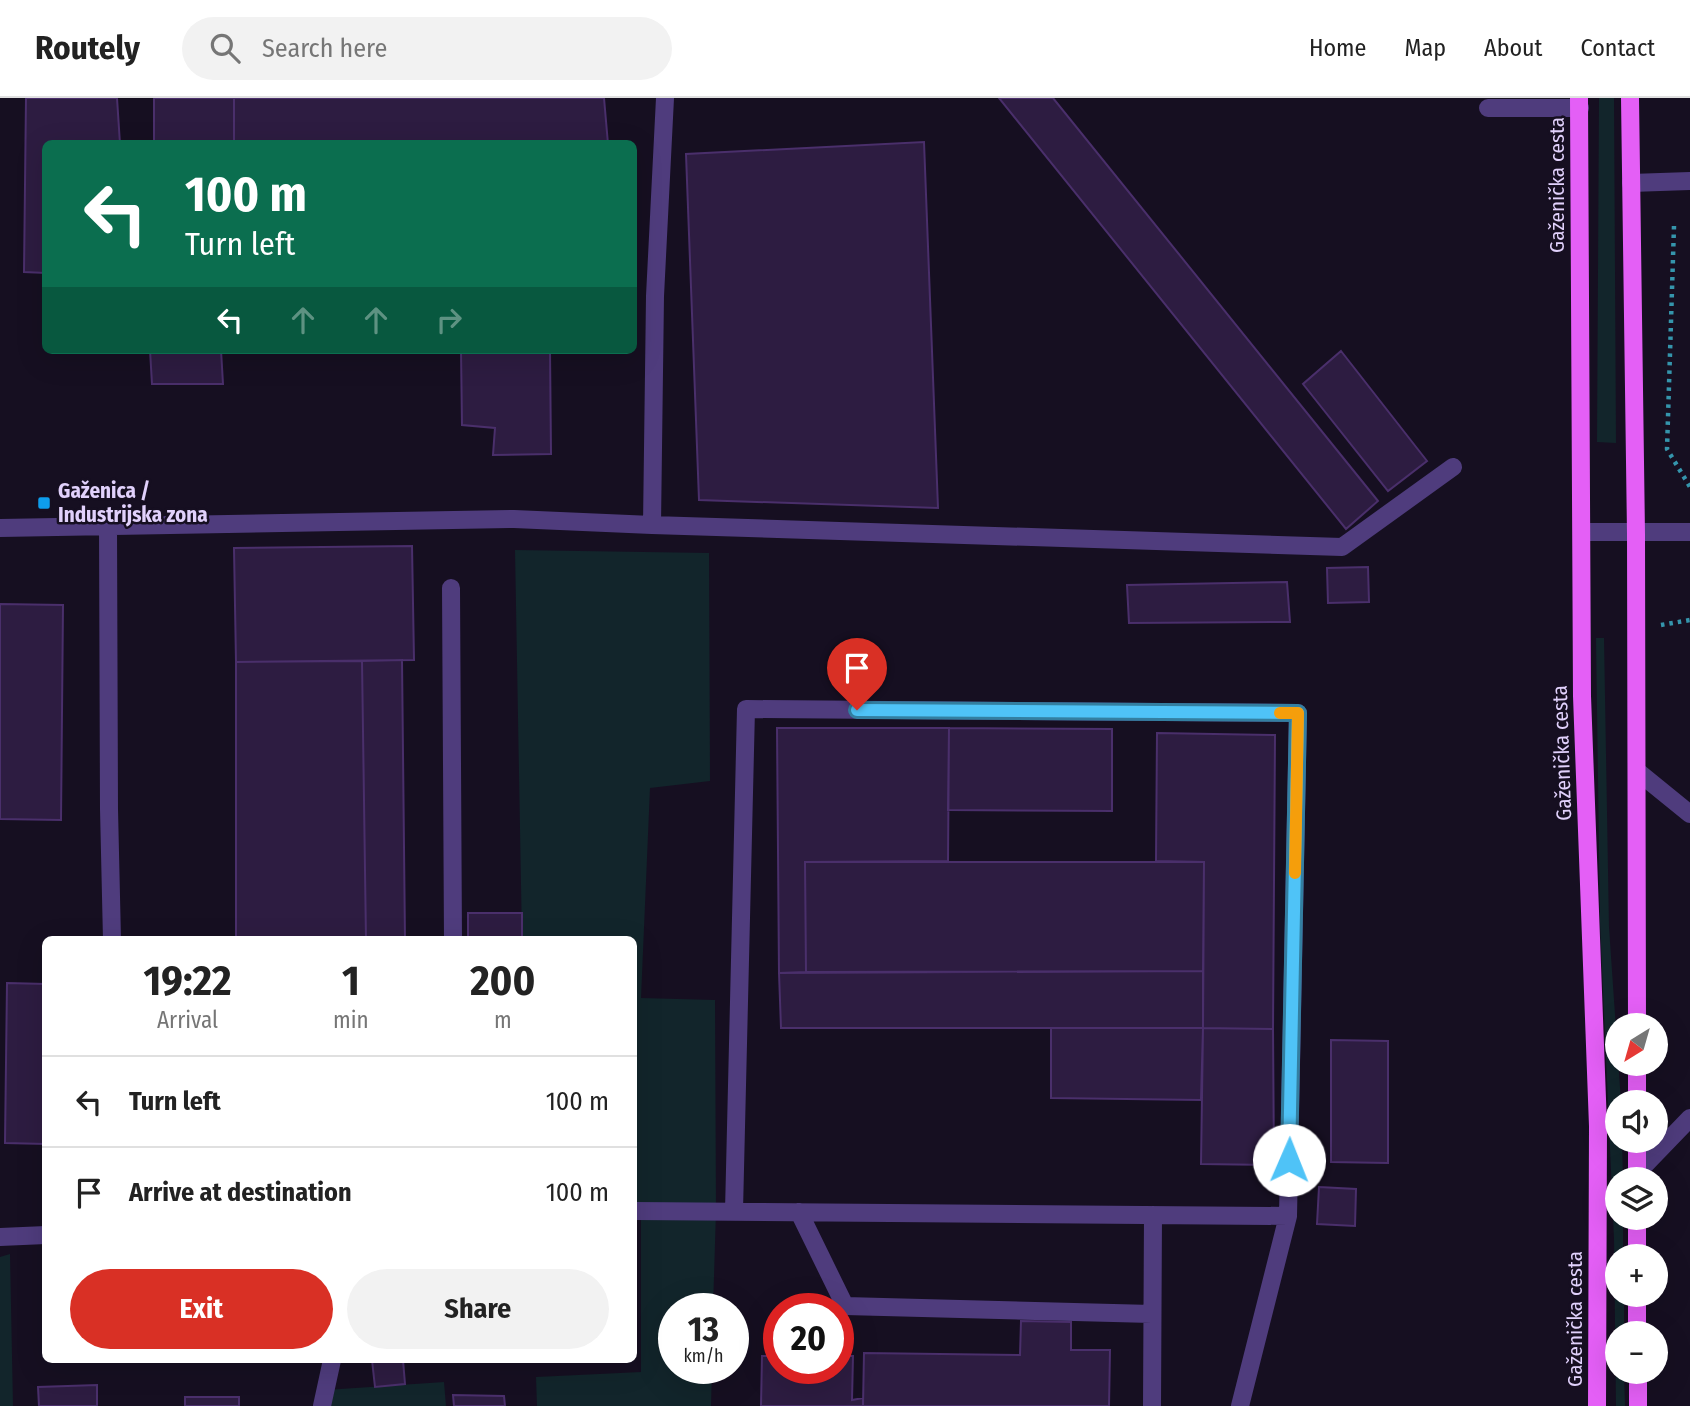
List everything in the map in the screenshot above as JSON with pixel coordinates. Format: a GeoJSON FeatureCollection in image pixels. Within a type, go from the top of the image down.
{"type":"FeatureCollection","features":[{"type":"Feature","properties":{"kind":"main road"},"geometry":{"type":"LineString","coordinates":[[1630,98],[1636,534],[1637,1013]]}},
{"type":"Feature","properties":{"kind":"main road","name":"Gaženička cesta"},"geometry":{"type":"LineString","coordinates":[[1580,103],[1582,696],[1598,1126],[1597,1406]]}},
{"type":"Feature","properties":{"kind":"main road"},"geometry":{"type":"LineString","coordinates":[[1638,1384],[1638,1406]]}},
{"type":"Feature","properties":{"kind":"street"},"geometry":{"type":"LineString","coordinates":[[652,525],[655,296],[666,98]]}},
{"type":"Feature","properties":{"kind":"street"},"geometry":{"type":"LineString","coordinates":[[1488,108],[1580,103]]}},
{"type":"Feature","properties":{"kind":"street"},"geometry":{"type":"LineString","coordinates":[[1631,183],[1690,181]]}},
{"type":"Feature","properties":{"kind":"street"},"geometry":{"type":"LineString","coordinates":[[0,528],[514,519],[1342,547],[1452,467]]}},
{"type":"Feature","properties":{"kind":"street"},"geometry":{"type":"LineString","coordinates":[[108,525],[111,936]]}},
{"type":"Feature","properties":{"kind":"street"},"geometry":{"type":"LineString","coordinates":[[1582,532],[1690,532]]}},
{"type":"Feature","properties":{"kind":"street"},"geometry":{"type":"LineString","coordinates":[[451,588],[453,936]]}},
{"type":"Feature","properties":{"kind":"street"},"geometry":{"type":"LineString","coordinates":[[734,1211],[746,709],[1298,713],[1288,1216],[1240,1406]]}},
{"type":"Feature","properties":{"kind":"street"},"geometry":{"type":"LineString","coordinates":[[1637,771],[1690,814]]}},
{"type":"Feature","properties":{"kind":"street"},"geometry":{"type":"LineString","coordinates":[[1645,1167],[1690,1118]]}},
{"type":"Feature","properties":{"kind":"street"},"geometry":{"type":"LineString","coordinates":[[637,1210],[1288,1216]]}},
{"type":"Feature","properties":{"kind":"street"},"geometry":{"type":"LineString","coordinates":[[799,1212],[845,1306],[1152,1314]]}},
{"type":"Feature","properties":{"kind":"street"},"geometry":{"type":"LineString","coordinates":[[1152,1406],[1153,1215]]}},
{"type":"Feature","properties":{"kind":"street"},"geometry":{"type":"LineString","coordinates":[[0,1237],[42,1235]]}},
{"type":"Feature","properties":{"kind":"street"},"geometry":{"type":"LineString","coordinates":[[322,1406],[331,1363]]}},
{"type":"Feature","properties":{"kind":"path"},"geometry":{"type":"LineString","coordinates":[[1674,226],[1667,449],[1690,487]]}},
{"type":"Feature","properties":{"kind":"path"},"geometry":{"type":"LineString","coordinates":[[1661,625],[1690,620]]}},
{"type":"Feature","properties":{"kind":"shaded area"},"geometry":{"type":"Polygon","coordinates":[[[1599,98],[1614,98],[1616,443],[1597,442],[1599,98]]]}},
{"type":"Feature","properties":{"kind":"shaded area"},"geometry":{"type":"Polygon","coordinates":[[[515,550],[709,553],[710,781],[650,788],[641,998],[715,1000],[713,1293],[658,1293],[658,1384],[712,1384],[711,1406],[537,1406],[536,1377],[641,1372],[641,1211],[637,1211],[637,936],[522,936],[515,550]]]}},
{"type":"Feature","properties":{"kind":"shaded area"},"geometry":{"type":"Polygon","coordinates":[[[1596,638],[1604,638],[1609,927],[1615,1013],[1605,1013],[1605,1035],[1600,922],[1596,638]]]}},
{"type":"Feature","properties":{"kind":"shaded area"},"geometry":{"type":"Polygon","coordinates":[[[1607,1076],[1619,1076],[1620,1090],[1607,1090],[1607,1076]]]}},
{"type":"Feature","properties":{"kind":"shaded area"},"geometry":{"type":"Polygon","coordinates":[[[1610,1153],[1622,1153],[1623,1167],[1611,1167],[1610,1153]]]}},
{"type":"Feature","properties":{"kind":"shaded area"},"geometry":{"type":"Polygon","coordinates":[[[1614,1230],[1623,1230],[1623,1244],[1614,1244],[1614,1230]]]}},
{"type":"Feature","properties":{"kind":"shaded area"},"geometry":{"type":"Polygon","coordinates":[[[10,1254],[13,1406],[0,1406],[0,1257],[10,1254]]]}},
{"type":"Feature","properties":{"kind":"shaded area"},"geometry":{"type":"Polygon","coordinates":[[[1615,1307],[1624,1307],[1624,1321],[1615,1321],[1615,1307]]]}},
{"type":"Feature","properties":{"kind":"shaded area"},"geometry":{"type":"Polygon","coordinates":[[[444,1382],[446,1406],[322,1406],[326,1390],[444,1382]]]}},
{"type":"Feature","properties":{"kind":"shaded area"},"geometry":{"type":"Polygon","coordinates":[[[1616,1384],[1624,1384],[1625,1406],[1616,1406],[1616,1384]]]}},
{"type":"Feature","properties":{"kind":"building"},"geometry":{"type":"Polygon","coordinates":[[[26,98],[117,98],[120,140],[42,140],[42,273],[24,272],[26,98]]]}},
{"type":"Feature","properties":{"kind":"building"},"geometry":{"type":"Polygon","coordinates":[[[154,98],[234,98],[234,140],[154,140],[154,98]]]}},
{"type":"Feature","properties":{"kind":"building"},"geometry":{"type":"Polygon","coordinates":[[[234,98],[604,98],[608,140],[234,140],[234,98]]]}},
{"type":"Feature","properties":{"kind":"building"},"geometry":{"type":"Polygon","coordinates":[[[999,98],[1053,98],[1378,501],[1346,529],[999,98]]]}},
{"type":"Feature","properties":{"kind":"building"},"geometry":{"type":"Polygon","coordinates":[[[924,142],[938,508],[699,500],[686,154],[924,142]]]}},
{"type":"Feature","properties":{"kind":"building"},"geometry":{"type":"Polygon","coordinates":[[[1341,351],[1427,461],[1388,491],[1303,384],[1341,351]]]}},
{"type":"Feature","properties":{"kind":"building"},"geometry":{"type":"Polygon","coordinates":[[[150,354],[221,354],[223,384],[152,384],[150,354]]]}},
{"type":"Feature","properties":{"kind":"building"},"geometry":{"type":"Polygon","coordinates":[[[461,354],[550,354],[551,454],[493,455],[495,428],[462,425],[461,354]]]}},
{"type":"Feature","properties":{"kind":"building"},"geometry":{"type":"Polygon","coordinates":[[[412,546],[414,660],[236,662],[234,548],[412,546]]]}},
{"type":"Feature","properties":{"kind":"building"},"geometry":{"type":"Polygon","coordinates":[[[1368,567],[1369,602],[1328,603],[1327,568],[1368,567]]]}},
{"type":"Feature","properties":{"kind":"building"},"geometry":{"type":"Polygon","coordinates":[[[1287,582],[1290,622],[1129,623],[1127,585],[1287,582]]]}},
{"type":"Feature","properties":{"kind":"building"},"geometry":{"type":"Polygon","coordinates":[[[0,604],[63,605],[61,820],[0,819],[0,604]]]}},
{"type":"Feature","properties":{"kind":"building"},"geometry":{"type":"Polygon","coordinates":[[[402,660],[405,936],[366,936],[362,661],[402,660]]]}},
{"type":"Feature","properties":{"kind":"building"},"geometry":{"type":"Polygon","coordinates":[[[362,661],[366,936],[236,936],[236,662],[362,661]]]}},
{"type":"Feature","properties":{"kind":"building"},"geometry":{"type":"Polygon","coordinates":[[[777,728],[949,728],[948,861],[805,862],[806,972],[779,973],[777,728]]]}},
{"type":"Feature","properties":{"kind":"building"},"geometry":{"type":"Polygon","coordinates":[[[949,728],[1112,729],[1112,811],[948,810],[949,728]]]}},
{"type":"Feature","properties":{"kind":"building"},"geometry":{"type":"Polygon","coordinates":[[[1157,733],[1275,735],[1273,1029],[1203,1028],[1204,862],[1156,861],[1157,733]]]}},
{"type":"Feature","properties":{"kind":"building"},"geometry":{"type":"Polygon","coordinates":[[[805,862],[1204,862],[1203,971],[806,972],[805,862]]]}},
{"type":"Feature","properties":{"kind":"building"},"geometry":{"type":"Polygon","coordinates":[[[468,913],[522,913],[522,936],[468,936],[468,913]]]}},
{"type":"Feature","properties":{"kind":"building"},"geometry":{"type":"Polygon","coordinates":[[[1203,971],[1203,1028],[781,1028],[779,973],[1203,971]]]}},
{"type":"Feature","properties":{"kind":"building"},"geometry":{"type":"Polygon","coordinates":[[[7,983],[42,984],[42,1144],[5,1143],[7,983]]]}},
{"type":"Feature","properties":{"kind":"building"},"geometry":{"type":"Polygon","coordinates":[[[1051,1028],[1203,1028],[1201,1100],[1051,1098],[1051,1028]]]}},
{"type":"Feature","properties":{"kind":"building"},"geometry":{"type":"Polygon","coordinates":[[[1203,1028],[1273,1029],[1274,1165],[1201,1164],[1203,1028]]]}},
{"type":"Feature","properties":{"kind":"building"},"geometry":{"type":"Polygon","coordinates":[[[1331,1040],[1388,1041],[1388,1163],[1331,1162],[1331,1040]]]}},
{"type":"Feature","properties":{"kind":"building"},"geometry":{"type":"Polygon","coordinates":[[[1319,1187],[1356,1189],[1355,1226],[1317,1224],[1319,1187]]]}},
{"type":"Feature","properties":{"kind":"building"},"geometry":{"type":"Polygon","coordinates":[[[1021,1321],[1071,1322],[1071,1350],[1110,1350],[1109,1406],[863,1406],[864,1353],[1020,1355],[1021,1321]]]}},
{"type":"Feature","properties":{"kind":"building"},"geometry":{"type":"Polygon","coordinates":[[[762,1356],[763,1384],[852,1384],[852,1400],[863,1398],[863,1406],[761,1406],[762,1356]]]}},
{"type":"Feature","properties":{"kind":"building"},"geometry":{"type":"Polygon","coordinates":[[[372,1363],[403,1363],[405,1384],[375,1387],[372,1363]]]}},
{"type":"Feature","properties":{"kind":"building"},"geometry":{"type":"Polygon","coordinates":[[[97,1385],[97,1406],[39,1406],[38,1387],[97,1385]]]}},
{"type":"Feature","properties":{"kind":"building"},"geometry":{"type":"Polygon","coordinates":[[[453,1395],[504,1396],[505,1406],[454,1406],[453,1395]]]}},
{"type":"Feature","properties":{"kind":"building"},"geometry":{"type":"Polygon","coordinates":[[[185,1397],[239,1397],[239,1406],[185,1406],[185,1397]]]}},
{"type":"Feature","properties":{"kind":"slow traffic"},"geometry":{"type":"LineString","coordinates":[[1280,713],[1298,713],[1295,873]]}},
{"type":"Feature","properties":{"kind":"place","name":"Gaženica / Industrijska zona"},"geometry":{"type":"Point","coordinates":[44,503]}},
{"type":"Feature","properties":{"kind":"route"},"geometry":{"type":"LineString","coordinates":[[857,710],[1298,713],[1289,1160]]}}]}
